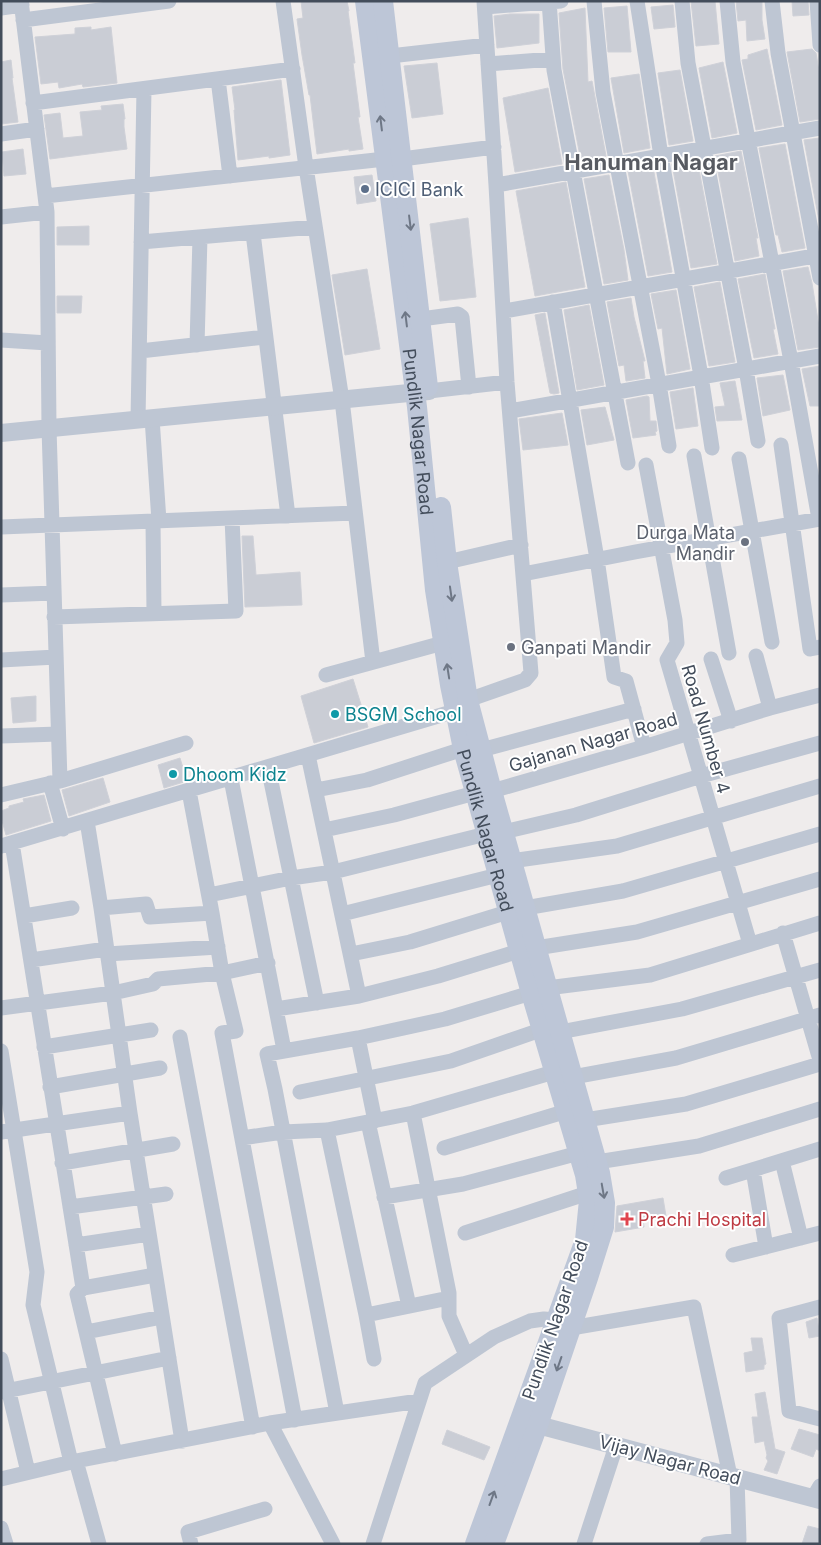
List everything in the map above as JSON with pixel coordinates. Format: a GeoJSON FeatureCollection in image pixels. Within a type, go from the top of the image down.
{"type":"FeatureCollection","features":[{"type":"Feature","properties":{"kind":"main road","name":"Pundlik Nagar Road"},"geometry":{"type":"LineString","coordinates":[[365,1],[421,319],[422,392],[435,590],[443,643],[516,910],[539,990],[553,1028],[563,1074],[567,1111],[588,1193],[585,1240],[563,1324]]}},
{"type":"Feature","properties":{"kind":"main road","name":"Pundlik Nagar Road"},"geometry":{"type":"LineString","coordinates":[[383,1],[390,56],[394,159],[422,392],[460,654],[461,706]]}},
{"type":"Feature","properties":{"kind":"main road","name":"Pundlik Nagar Road"},"geometry":{"type":"LineString","coordinates":[[494,1544],[529,1422],[563,1324],[604,1227],[606,1203],[597,1162],[585,1120],[563,1074]]}},
{"type":"Feature","properties":{"kind":"main road","name":"Pundlik Nagar Road"},"geometry":{"type":"LineString","coordinates":[[475,1544],[529,1422]]}},
{"type":"Feature","properties":{"kind":"street"},"geometry":{"type":"LineString","coordinates":[[1,8],[95,6],[168,1]]}},
{"type":"Feature","properties":{"kind":"street"},"geometry":{"type":"LineString","coordinates":[[283,1],[306,167],[342,400],[373,662]]}},
{"type":"Feature","properties":{"kind":"street"},"geometry":{"type":"LineString","coordinates":[[594,1],[603,92],[659,384],[668,446]]}},
{"type":"Feature","properties":{"kind":"street"},"geometry":{"type":"LineString","coordinates":[[638,1],[661,156],[684,278],[712,448]]}},
{"type":"Feature","properties":{"kind":"street"},"geometry":{"type":"LineString","coordinates":[[682,1],[688,63],[758,441]]}},
{"type":"Feature","properties":{"kind":"street"},"geometry":{"type":"LineString","coordinates":[[523,574],[820,519],[733,62],[727,1]]}},
{"type":"Feature","properties":{"kind":"street"},"geometry":{"type":"LineString","coordinates":[[772,1],[778,53],[792,132],[818,255],[820,278]]}},
{"type":"Feature","properties":{"kind":"street"},"geometry":{"type":"LineString","coordinates":[[817,1],[820,45]]}},
{"type":"Feature","properties":{"kind":"street"},"geometry":{"type":"LineString","coordinates":[[83,1288],[24,916],[6,844],[231,779],[461,706],[525,680],[531,673],[507,382],[484,4],[553,2],[554,70],[628,464]]}},
{"type":"Feature","properties":{"kind":"street"},"geometry":{"type":"LineString","coordinates":[[22,9],[47,212],[48,428],[58,734],[55,782],[63,828]]}},
{"type":"Feature","properties":{"kind":"street"},"geometry":{"type":"LineString","coordinates":[[390,56],[487,45]]}},
{"type":"Feature","properties":{"kind":"street"},"geometry":{"type":"LineString","coordinates":[[488,64],[553,59]]}},
{"type":"Feature","properties":{"kind":"street"},"geometry":{"type":"LineString","coordinates":[[34,103],[293,69]]}},
{"type":"Feature","properties":{"kind":"street"},"geometry":{"type":"LineString","coordinates":[[218,79],[230,176]]}},
{"type":"Feature","properties":{"kind":"street"},"geometry":{"type":"LineString","coordinates":[[144,89],[140,351],[156,521],[154,613]]}},
{"type":"Feature","properties":{"kind":"street"},"geometry":{"type":"LineString","coordinates":[[496,185],[820,128]]}},
{"type":"Feature","properties":{"kind":"street"},"geometry":{"type":"LineString","coordinates":[[1,134],[36,129]]}},
{"type":"Feature","properties":{"kind":"street"},"geometry":{"type":"LineString","coordinates":[[45,196],[394,159],[494,146]]}},
{"type":"Feature","properties":{"kind":"street"},"geometry":{"type":"LineString","coordinates":[[1,217],[47,212]]}},
{"type":"Feature","properties":{"kind":"street"},"geometry":{"type":"LineString","coordinates":[[141,242],[316,227]]}},
{"type":"Feature","properties":{"kind":"street"},"geometry":{"type":"LineString","coordinates":[[253,233],[288,516]]}},
{"type":"Feature","properties":{"kind":"street"},"geometry":{"type":"LineString","coordinates":[[197,344],[200,237]]}},
{"type":"Feature","properties":{"kind":"street"},"geometry":{"type":"LineString","coordinates":[[504,311],[818,255]]}},
{"type":"Feature","properties":{"kind":"street"},"geometry":{"type":"LineString","coordinates":[[553,302],[597,559],[614,677],[626,681],[644,747]]}},
{"type":"Feature","properties":{"kind":"street"},"geometry":{"type":"LineString","coordinates":[[421,319],[458,314],[462,317],[469,387]]}},
{"type":"Feature","properties":{"kind":"street"},"geometry":{"type":"LineString","coordinates":[[140,351],[266,337]]}},
{"type":"Feature","properties":{"kind":"street"},"geometry":{"type":"LineString","coordinates":[[1,340],[48,343]]}},
{"type":"Feature","properties":{"kind":"street"},"geometry":{"type":"LineString","coordinates":[[510,411],[820,356]]}},
{"type":"Feature","properties":{"kind":"street"},"geometry":{"type":"LineString","coordinates":[[1,433],[507,382]]}},
{"type":"Feature","properties":{"kind":"street"},"geometry":{"type":"LineString","coordinates":[[781,445],[810,649],[820,647]]}},
{"type":"Feature","properties":{"kind":"street"},"geometry":{"type":"LineString","coordinates":[[694,456],[729,654]]}},
{"type":"Feature","properties":{"kind":"street"},"geometry":{"type":"LineString","coordinates":[[739,459],[772,642]]}},
{"type":"Feature","properties":{"kind":"street","name":"Road Number 4"},"geometry":{"type":"LineString","coordinates":[[646,465],[675,620],[677,643],[667,660],[750,944]]}},
{"type":"Feature","properties":{"kind":"street"},"geometry":{"type":"LineString","coordinates":[[1,527],[355,513]]}},
{"type":"Feature","properties":{"kind":"street"},"geometry":{"type":"LineString","coordinates":[[54,617],[236,610],[232,518]]}},
{"type":"Feature","properties":{"kind":"street"},"geometry":{"type":"LineString","coordinates":[[447,562],[521,545]]}},
{"type":"Feature","properties":{"kind":"street"},"geometry":{"type":"LineString","coordinates":[[1,595],[54,593]]}},
{"type":"Feature","properties":{"kind":"street"},"geometry":{"type":"LineString","coordinates":[[326,675],[443,643]]}},
{"type":"Feature","properties":{"kind":"street"},"geometry":{"type":"LineString","coordinates":[[756,656],[770,708]]}},
{"type":"Feature","properties":{"kind":"street"},"geometry":{"type":"LineString","coordinates":[[1,660],[56,657]]}},
{"type":"Feature","properties":{"kind":"street"},"geometry":{"type":"LineString","coordinates":[[712,659],[731,721]]}},
{"type":"Feature","properties":{"kind":"street","name":"Gajanan Nagar Road"},"geometry":{"type":"LineString","coordinates":[[324,830],[394,815],[483,792],[644,747],[770,708],[820,696]]}},
{"type":"Feature","properties":{"kind":"street"},"geometry":{"type":"LineString","coordinates":[[316,790],[367,780],[472,750],[634,709]]}},
{"type":"Feature","properties":{"kind":"street"},"geometry":{"type":"LineString","coordinates":[[1,736],[58,734]]}},
{"type":"Feature","properties":{"kind":"street"},"geometry":{"type":"LineString","coordinates":[[1,795],[55,782],[186,743]]}},
{"type":"Feature","properties":{"kind":"street"},"geometry":{"type":"LineString","coordinates":[[209,895],[291,878],[333,872],[576,815],[701,776],[820,743]]}},
{"type":"Feature","properties":{"kind":"street"},"geometry":{"type":"LineString","coordinates":[[308,755],[359,996]]}},
{"type":"Feature","properties":{"kind":"street"},"geometry":{"type":"LineString","coordinates":[[268,767],[317,1003]]}},
{"type":"Feature","properties":{"kind":"street"},"geometry":{"type":"LineString","coordinates":[[231,779],[284,1050]]}},
{"type":"Feature","properties":{"kind":"street"},"geometry":{"type":"LineString","coordinates":[[342,914],[505,868],[617,846],[820,786]]}},
{"type":"Feature","properties":{"kind":"street"},"geometry":{"type":"LineString","coordinates":[[189,791],[222,973],[236,1031],[222,1033],[295,1420]]}},
{"type":"Feature","properties":{"kind":"street"},"geometry":{"type":"LineString","coordinates":[[87,821],[130,1114],[182,1440]]}},
{"type":"Feature","properties":{"kind":"street"},"geometry":{"type":"LineString","coordinates":[[351,954],[410,942],[516,910],[623,890],[820,834]]}},
{"type":"Feature","properties":{"kind":"street"},"geometry":{"type":"LineString","coordinates":[[276,1009],[359,996],[438,976],[528,949],[637,932],[820,879]]}},
{"type":"Feature","properties":{"kind":"street"},"geometry":{"type":"LineString","coordinates":[[101,908],[146,904],[150,917],[212,913]]}},
{"type":"Feature","properties":{"kind":"street"},"geometry":{"type":"LineString","coordinates":[[24,916],[72,908]]}},
{"type":"Feature","properties":{"kind":"street"},"geometry":{"type":"LineString","coordinates":[[337,1413],[267,1054],[358,1038],[445,1019],[539,990],[650,975],[782,933],[820,923]]}},
{"type":"Feature","properties":{"kind":"street"},"geometry":{"type":"LineString","coordinates":[[782,933],[795,977],[814,1016],[820,1060]]}},
{"type":"Feature","properties":{"kind":"street"},"geometry":{"type":"LineString","coordinates":[[30,960],[107,952],[218,947]]}},
{"type":"Feature","properties":{"kind":"street"},"geometry":{"type":"LineString","coordinates":[[1,1008],[112,992],[152,984],[158,980],[222,973],[268,963]]}},
{"type":"Feature","properties":{"kind":"street"},"geometry":{"type":"LineString","coordinates":[[300,1092],[450,1062],[553,1028],[682,1009],[820,970]]}},
{"type":"Feature","properties":{"kind":"street"},"geometry":{"type":"LineString","coordinates":[[242,1138],[283,1132],[327,1130],[371,1122],[563,1074],[676,1058],[814,1016]]}},
{"type":"Feature","properties":{"kind":"street"},"geometry":{"type":"LineString","coordinates":[[44,1048],[151,1030]]}},
{"type":"Feature","properties":{"kind":"street"},"geometry":{"type":"LineString","coordinates":[[180,1036],[253,1427]]}},
{"type":"Feature","properties":{"kind":"street"},"geometry":{"type":"LineString","coordinates":[[358,1038],[384,1197],[409,1306]]}},
{"type":"Feature","properties":{"kind":"street"},"geometry":{"type":"LineString","coordinates":[[1,1051],[8,1132],[37,1272],[33,1305],[51,1382],[73,1462],[100,1544]]}},
{"type":"Feature","properties":{"kind":"street"},"geometry":{"type":"LineString","coordinates":[[585,1120],[686,1104],[820,1064]]}},
{"type":"Feature","properties":{"kind":"street"},"geometry":{"type":"LineString","coordinates":[[50,1087],[160,1068]]}},
{"type":"Feature","properties":{"kind":"street"},"geometry":{"type":"LineString","coordinates":[[597,1162],[699,1146],[820,1109]]}},
{"type":"Feature","properties":{"kind":"street"},"geometry":{"type":"LineString","coordinates":[[444,1148],[567,1111]]}},
{"type":"Feature","properties":{"kind":"street"},"geometry":{"type":"LineString","coordinates":[[413,1113],[449,1298],[449,1316],[466,1356]]}},
{"type":"Feature","properties":{"kind":"street"},"geometry":{"type":"LineString","coordinates":[[8,1132],[130,1114]]}},
{"type":"Feature","properties":{"kind":"street"},"geometry":{"type":"LineString","coordinates":[[327,1130],[374,1359]]}},
{"type":"Feature","properties":{"kind":"street"},"geometry":{"type":"LineString","coordinates":[[62,1163],[173,1144]]}},
{"type":"Feature","properties":{"kind":"street"},"geometry":{"type":"LineString","coordinates":[[726,1178],[820,1149]]}},
{"type":"Feature","properties":{"kind":"street"},"geometry":{"type":"LineString","coordinates":[[384,1197],[463,1184],[579,1153]]}},
{"type":"Feature","properties":{"kind":"street"},"geometry":{"type":"LineString","coordinates":[[782,1161],[801,1238]]}},
{"type":"Feature","properties":{"kind":"street"},"geometry":{"type":"LineString","coordinates":[[753,1170],[766,1247]]}},
{"type":"Feature","properties":{"kind":"street"},"geometry":{"type":"LineString","coordinates":[[465,1233],[588,1193]]}},
{"type":"Feature","properties":{"kind":"street"},"geometry":{"type":"LineString","coordinates":[[70,1207],[166,1194]]}},
{"type":"Feature","properties":{"kind":"street"},"geometry":{"type":"LineString","coordinates":[[733,1255],[820,1233]]}},
{"type":"Feature","properties":{"kind":"street"},"geometry":{"type":"LineString","coordinates":[[76,1245],[149,1234]]}},
{"type":"Feature","properties":{"kind":"street"},"geometry":{"type":"LineString","coordinates":[[115,1454],[76,1294],[83,1288],[155,1275]]}},
{"type":"Feature","properties":{"kind":"street"},"geometry":{"type":"LineString","coordinates":[[366,1315],[449,1298]]}},
{"type":"Feature","properties":{"kind":"street"},"geometry":{"type":"LineString","coordinates":[[373,1544],[425,1383],[494,1337],[530,1321],[544,1319],[563,1324],[694,1307],[734,1477],[739,1540],[707,1544]]}},
{"type":"Feature","properties":{"kind":"street"},"geometry":{"type":"LineString","coordinates":[[820,1307],[779,1318],[789,1411],[820,1419]]}},
{"type":"Feature","properties":{"kind":"street"},"geometry":{"type":"LineString","coordinates":[[86,1332],[162,1317]]}},
{"type":"Feature","properties":{"kind":"street"},"geometry":{"type":"LineString","coordinates":[[5,1391],[169,1358]]}},
{"type":"Feature","properties":{"kind":"street"},"geometry":{"type":"LineString","coordinates":[[1,1359],[5,1391],[28,1472]]}},
{"type":"Feature","properties":{"kind":"street"},"geometry":{"type":"LineString","coordinates":[[1,1479],[182,1440],[419,1401]]}},
{"type":"Feature","properties":{"kind":"street","name":"Vijay Nagar Road"},"geometry":{"type":"LineString","coordinates":[[529,1422],[734,1477],[818,1494]]}},
{"type":"Feature","properties":{"kind":"street"},"geometry":{"type":"LineString","coordinates":[[270,1424],[333,1544]]}},
{"type":"Feature","properties":{"kind":"street"},"geometry":{"type":"LineString","coordinates":[[584,1544],[616,1446]]}},
{"type":"Feature","properties":{"kind":"street"},"geometry":{"type":"LineString","coordinates":[[190,1544],[188,1532],[265,1509]]}},
{"type":"Feature","properties":{"kind":"street"},"geometry":{"type":"LineString","coordinates":[[1,1528],[6,1544]]}},
{"type":"Feature","properties":{"kind":"building"},"geometry":{"type":"Polygon","coordinates":[[[301,1],[347,1],[355,63],[353,63],[360,117],[358,117],[363,149],[349,151],[349,149],[317,154],[310,95],[297,19],[303,18],[301,1]]]}},
{"type":"Feature","properties":{"kind":"building"},"geometry":{"type":"Polygon","coordinates":[[[691,1],[715,1],[719,44],[696,46],[691,1]]]}},
{"type":"Feature","properties":{"kind":"building"},"geometry":{"type":"Polygon","coordinates":[[[736,1],[762,1],[765,39],[747,41],[746,20],[738,21],[736,1]]]}},
{"type":"Feature","properties":{"kind":"building"},"geometry":{"type":"Polygon","coordinates":[[[792,1],[808,1],[809,15],[793,16],[792,1]]]}},
{"type":"Feature","properties":{"kind":"building"},"geometry":{"type":"Polygon","coordinates":[[[673,5],[675,27],[654,29],[651,7],[673,5]]]}},
{"type":"Feature","properties":{"kind":"building"},"geometry":{"type":"Polygon","coordinates":[[[627,6],[631,52],[608,52],[604,8],[627,6]]]}},
{"type":"Feature","properties":{"kind":"building"},"geometry":{"type":"Polygon","coordinates":[[[585,8],[588,82],[592,81],[606,156],[581,161],[563,69],[559,13],[585,8]]]}},
{"type":"Feature","properties":{"kind":"building"},"geometry":{"type":"Polygon","coordinates":[[[539,14],[539,43],[497,48],[494,16],[539,14]]]}},
{"type":"Feature","properties":{"kind":"building"},"geometry":{"type":"Polygon","coordinates":[[[91,27],[91,30],[111,27],[117,83],[83,87],[82,84],[59,88],[58,82],[41,84],[35,37],[75,34],[75,28],[91,27]]]}},
{"type":"Feature","properties":{"kind":"building"},"geometry":{"type":"Polygon","coordinates":[[[767,49],[782,125],[756,130],[742,60],[748,59],[748,55],[767,49]]]}},
{"type":"Feature","properties":{"kind":"building"},"geometry":{"type":"Polygon","coordinates":[[[812,49],[816,53],[820,77],[820,119],[800,122],[787,52],[812,49]]]}},
{"type":"Feature","properties":{"kind":"building"},"geometry":{"type":"Polygon","coordinates":[[[11,60],[18,122],[1,124],[1,62],[11,60]]]}},
{"type":"Feature","properties":{"kind":"building"},"geometry":{"type":"Polygon","coordinates":[[[723,62],[737,133],[712,138],[699,68],[723,62]]]}},
{"type":"Feature","properties":{"kind":"building"},"geometry":{"type":"Polygon","coordinates":[[[437,63],[443,114],[412,118],[404,66],[437,63]]]}},
{"type":"Feature","properties":{"kind":"building"},"geometry":{"type":"Polygon","coordinates":[[[680,70],[693,141],[669,145],[658,73],[680,70]]]}},
{"type":"Feature","properties":{"kind":"building"},"geometry":{"type":"Polygon","coordinates":[[[639,74],[650,148],[624,153],[611,78],[639,74]]]}},
{"type":"Feature","properties":{"kind":"building"},"geometry":{"type":"Polygon","coordinates":[[[281,80],[290,155],[238,160],[232,87],[281,80]]]}},
{"type":"Feature","properties":{"kind":"building"},"geometry":{"type":"Polygon","coordinates":[[[548,88],[562,164],[515,172],[503,98],[548,88]]]}},
{"type":"Feature","properties":{"kind":"building"},"geometry":{"type":"Polygon","coordinates":[[[123,104],[127,149],[50,159],[44,115],[60,113],[63,138],[83,136],[80,112],[102,110],[101,106],[123,104]]]}},
{"type":"Feature","properties":{"kind":"building"},"geometry":{"type":"Polygon","coordinates":[[[820,138],[820,226],[804,140],[820,138]]]}},
{"type":"Feature","properties":{"kind":"building"},"geometry":{"type":"Polygon","coordinates":[[[785,144],[805,248],[782,252],[778,235],[776,235],[759,148],[785,144]]]}},
{"type":"Feature","properties":{"kind":"building"},"geometry":{"type":"Polygon","coordinates":[[[23,149],[26,174],[4,176],[2,152],[23,149]]]}},
{"type":"Feature","properties":{"kind":"building"},"geometry":{"type":"Polygon","coordinates":[[[741,151],[758,238],[756,238],[759,256],[735,261],[715,156],[741,151]]]}},
{"type":"Feature","properties":{"kind":"building"},"geometry":{"type":"Polygon","coordinates":[[[697,159],[717,264],[691,268],[672,164],[697,159]]]}},
{"type":"Feature","properties":{"kind":"building"},"geometry":{"type":"Polygon","coordinates":[[[653,167],[672,272],[648,276],[628,171],[653,167]]]}},
{"type":"Feature","properties":{"kind":"building","name":"ICICI Bank"},"geometry":{"type":"Polygon","coordinates":[[[372,175],[376,201],[357,204],[354,177],[372,175]]]}},
{"type":"Feature","properties":{"kind":"building"},"geometry":{"type":"Polygon","coordinates":[[[609,175],[628,280],[604,284],[584,179],[609,175]]]}},
{"type":"Feature","properties":{"kind":"building"},"geometry":{"type":"Polygon","coordinates":[[[566,182],[585,287],[535,296],[516,191],[566,182]]]}},
{"type":"Feature","properties":{"kind":"building"},"geometry":{"type":"Polygon","coordinates":[[[468,218],[476,297],[440,301],[430,224],[468,218]]]}},
{"type":"Feature","properties":{"kind":"building"},"geometry":{"type":"Polygon","coordinates":[[[89,226],[89,245],[57,245],[57,227],[89,226]]]}},
{"type":"Feature","properties":{"kind":"building"},"geometry":{"type":"Polygon","coordinates":[[[808,267],[820,333],[820,347],[798,350],[783,271],[808,267]]]}},
{"type":"Feature","properties":{"kind":"building"},"geometry":{"type":"Polygon","coordinates":[[[367,269],[380,349],[345,355],[332,275],[367,269]]]}},
{"type":"Feature","properties":{"kind":"building"},"geometry":{"type":"Polygon","coordinates":[[[765,274],[778,354],[754,358],[738,279],[765,274]]]}},
{"type":"Feature","properties":{"kind":"building"},"geometry":{"type":"Polygon","coordinates":[[[720,282],[735,362],[709,366],[694,287],[720,282]]]}},
{"type":"Feature","properties":{"kind":"building"},"geometry":{"type":"Polygon","coordinates":[[[676,290],[690,369],[667,374],[662,328],[658,329],[651,294],[676,290]]]}},
{"type":"Feature","properties":{"kind":"building"},"geometry":{"type":"Polygon","coordinates":[[[57,296],[82,296],[81,313],[57,313],[57,296]]]}},
{"type":"Feature","properties":{"kind":"building"},"geometry":{"type":"Polygon","coordinates":[[[631,298],[645,361],[643,361],[645,378],[626,381],[624,365],[619,366],[607,302],[631,298]]]}},
{"type":"Feature","properties":{"kind":"building"},"geometry":{"type":"Polygon","coordinates":[[[589,305],[604,385],[577,390],[564,310],[589,305]]]}},
{"type":"Feature","properties":{"kind":"building"},"geometry":{"type":"Polygon","coordinates":[[[545,313],[559,393],[554,394],[550,393],[535,315],[545,313]]]}},
{"type":"Feature","properties":{"kind":"building"},"geometry":{"type":"Polygon","coordinates":[[[820,366],[820,406],[810,406],[802,369],[820,366]]]}},
{"type":"Feature","properties":{"kind":"building"},"geometry":{"type":"Polygon","coordinates":[[[783,375],[790,410],[763,416],[757,378],[783,375]]]}},
{"type":"Feature","properties":{"kind":"building"},"geometry":{"type":"Polygon","coordinates":[[[735,381],[742,420],[717,421],[715,407],[725,406],[720,383],[735,381]]]}},
{"type":"Feature","properties":{"kind":"building"},"geometry":{"type":"Polygon","coordinates":[[[693,388],[698,426],[676,429],[670,392],[693,388]]]}},
{"type":"Feature","properties":{"kind":"building"},"geometry":{"type":"Polygon","coordinates":[[[649,397],[650,421],[656,421],[656,435],[633,438],[626,400],[649,397]]]}},
{"type":"Feature","properties":{"kind":"building"},"geometry":{"type":"Polygon","coordinates":[[[605,407],[614,440],[587,445],[581,410],[605,407]]]}},
{"type":"Feature","properties":{"kind":"building"},"geometry":{"type":"Polygon","coordinates":[[[562,413],[568,445],[523,450],[519,419],[562,413]]]}},
{"type":"Feature","properties":{"kind":"building"},"geometry":{"type":"Polygon","coordinates":[[[242,536],[253,536],[256,575],[300,572],[302,605],[245,607],[242,536]]]}},
{"type":"Feature","properties":{"kind":"building","name":"BSGM School"},"geometry":{"type":"Polygon","coordinates":[[[353,679],[368,727],[314,743],[301,696],[353,679]]]}},
{"type":"Feature","properties":{"kind":"building"},"geometry":{"type":"Polygon","coordinates":[[[36,696],[36,721],[13,723],[11,698],[36,696]]]}},
{"type":"Feature","properties":{"kind":"building","name":"Dhoom Kidz"},"geometry":{"type":"Polygon","coordinates":[[[180,758],[187,781],[164,788],[158,765],[180,758]]]}},
{"type":"Feature","properties":{"kind":"building"},"geometry":{"type":"Polygon","coordinates":[[[103,778],[110,802],[69,816],[62,790],[103,778]]]}},
{"type":"Feature","properties":{"kind":"building"},"geometry":{"type":"Polygon","coordinates":[[[44,795],[51,821],[6,835],[1,811],[9,808],[9,806],[24,802],[23,799],[44,795]]]}},
{"type":"Feature","properties":{"kind":"building"},"geometry":{"type":"Polygon","coordinates":[[[663,1198],[666,1216],[643,1219],[644,1227],[615,1232],[617,1206],[663,1198]]]}},
{"type":"Feature","properties":{"kind":"building"},"geometry":{"type":"Polygon","coordinates":[[[817,1318],[820,1336],[809,1338],[806,1322],[817,1318]]]}},
{"type":"Feature","properties":{"kind":"building"},"geometry":{"type":"Polygon","coordinates":[[[751,1338],[762,1338],[766,1364],[764,1369],[746,1372],[744,1353],[753,1351],[751,1338]]]}},
{"type":"Feature","properties":{"kind":"building"},"geometry":{"type":"Polygon","coordinates":[[[765,1392],[775,1449],[785,1452],[777,1474],[764,1470],[768,1461],[764,1441],[755,1443],[752,1417],[758,1417],[755,1394],[765,1392]]]}},
{"type":"Feature","properties":{"kind":"building"},"geometry":{"type":"Polygon","coordinates":[[[799,1429],[820,1435],[820,1451],[816,1449],[813,1457],[791,1449],[799,1429]]]}},
{"type":"Feature","properties":{"kind":"building"},"geometry":{"type":"Polygon","coordinates":[[[447,1430],[490,1447],[484,1460],[442,1444],[447,1430]]]}},
{"type":"Feature","properties":{"kind":"building"},"geometry":{"type":"Polygon","coordinates":[[[808,1526],[820,1529],[820,1544],[802,1544],[808,1526]]]}},
{"type":"Feature","properties":{"kind":"place","name":"ICICI Bank"},"geometry":{"type":"Point","coordinates":[365,189]}},
{"type":"Feature","properties":{"kind":"place","name":"Durga Mata Mandir"},"geometry":{"type":"Point","coordinates":[745,542]}},
{"type":"Feature","properties":{"kind":"place","name":"Ganpati Mandir"},"geometry":{"type":"Point","coordinates":[511,647]}},
{"type":"Feature","properties":{"kind":"place","name":"BSGM School"},"geometry":{"type":"Point","coordinates":[335,714]}},
{"type":"Feature","properties":{"kind":"place","name":"Dhoom Kidz"},"geometry":{"type":"Point","coordinates":[173,774]}},
{"type":"Feature","properties":{"kind":"place","name":"Prachi Hospital"},"geometry":{"type":"Point","coordinates":[627,1219]}},
{"type":"Feature","properties":{"kind":"district","name":"Hanuman Nagar"},"geometry":{"type":"Point","coordinates":[651,162]}}]}
